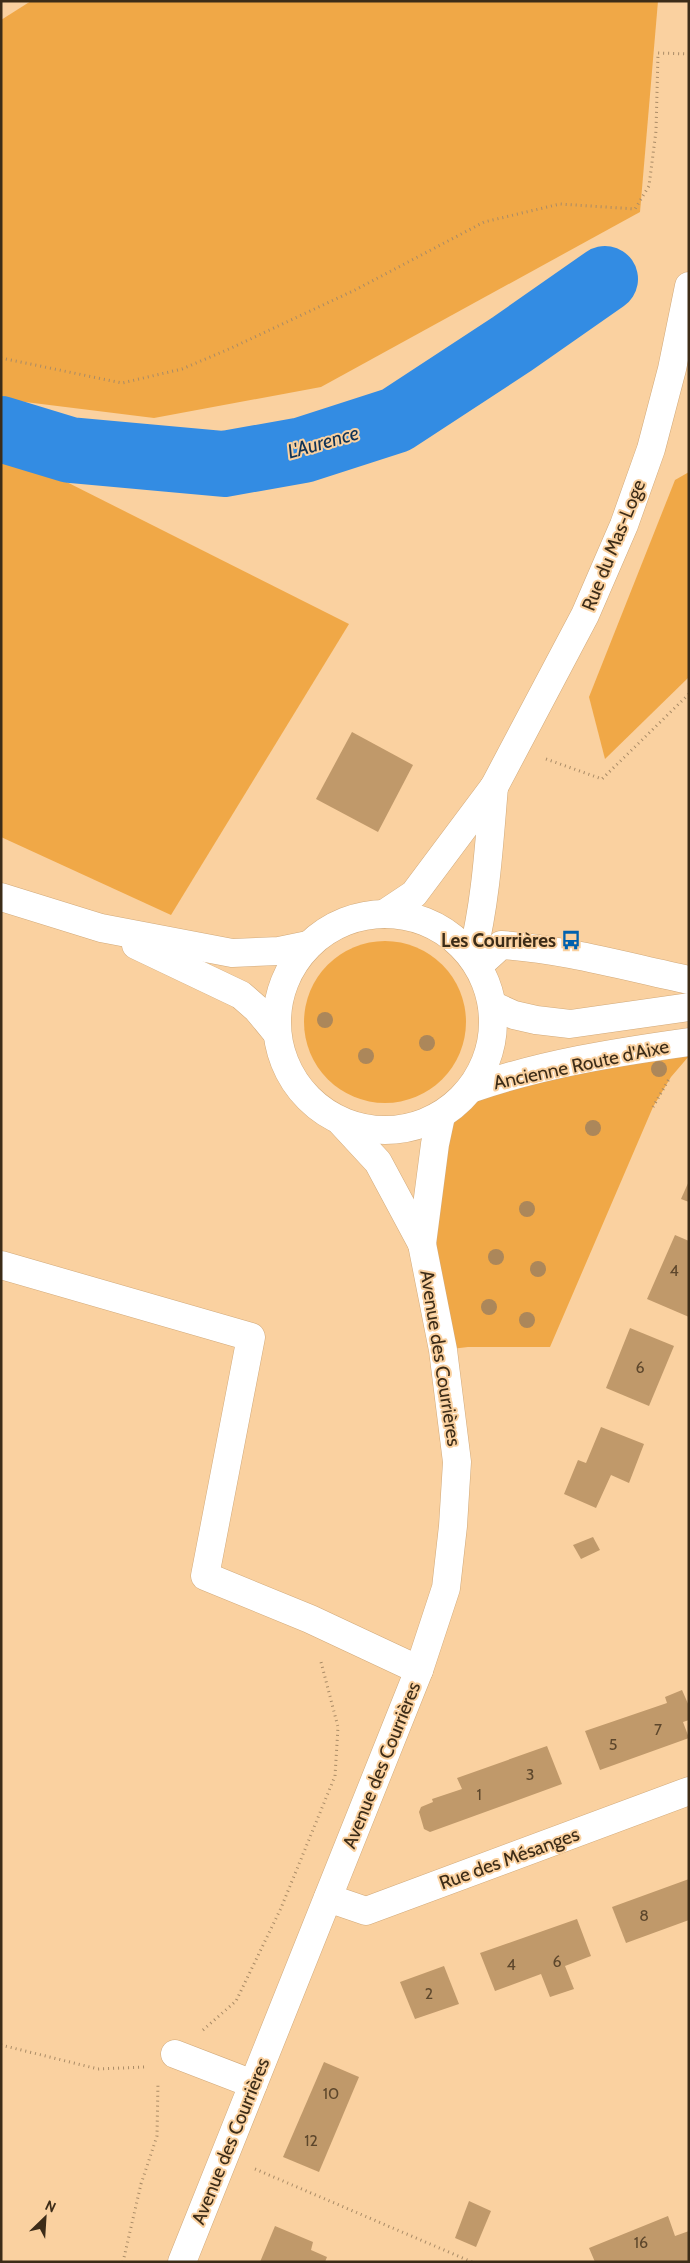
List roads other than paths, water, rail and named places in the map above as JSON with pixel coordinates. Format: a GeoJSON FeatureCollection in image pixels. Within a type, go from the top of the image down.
{"type":"FeatureCollection","features":[{"type":"Feature","properties":{"kind":"main road","name":"Rue du Mas-Loge"},"geometry":{"type":"LineString","coordinates":[[384,914],[414,894],[494,787],[585,615],[624,526],[651,449],[672,369],[689,286]]}},
{"type":"Feature","properties":{"kind":"main road","name":"Rue du Mas-Loge"},"geometry":{"type":"LineString","coordinates":[[475,962],[486,884],[494,787]]}},
{"type":"Feature","properties":{"kind":"main road"},"geometry":{"type":"LineString","coordinates":[[1,897],[101,928],[232,953],[279,951],[308,945]]}},
{"type":"Feature","properties":{"kind":"main road"},"geometry":{"type":"LineString","coordinates":[[384,914],[409,916],[433,925],[454,939],[475,962],[487,985],[492,1005],[493,1032],[488,1059],[473,1088],[460,1102],[441,1116],[409,1129],[374,1131],[341,1122],[316,1107],[296,1086],[283,1060],[276,1032],[278,1001],[289,971],[308,945],[330,928],[356,918],[384,914]]}},
{"type":"Feature","properties":{"kind":"main road"},"geometry":{"type":"LineString","coordinates":[[101,928],[240,995],[257,1010],[276,1032]]}},
{"type":"Feature","properties":{"kind":"main road"},"geometry":{"type":"LineString","coordinates":[[475,962],[501,945],[571,955],[689,980]]}},
{"type":"Feature","properties":{"kind":"main road"},"geometry":{"type":"LineString","coordinates":[[492,1005],[514,1015],[529,1019],[570,1024],[689,1007]]}},
{"type":"Feature","properties":{"kind":"main road","name":"Ancienne Route d'Aixe"},"geometry":{"type":"LineString","coordinates":[[473,1088],[507,1076],[654,1047],[689,1042]]}},
{"type":"Feature","properties":{"kind":"main road","name":"Avenue des Courrières"},"geometry":{"type":"LineString","coordinates":[[422,1244],[435,1144],[441,1116]]}},
{"type":"Feature","properties":{"kind":"main road","name":"Avenue des Courrières"},"geometry":{"type":"LineString","coordinates":[[182,2262],[420,1670],[446,1588],[458,1462],[443,1350],[422,1244],[378,1162],[341,1122]]}},
{"type":"Feature","properties":{"kind":"main road"},"geometry":{"type":"LineString","coordinates":[[1,1265],[251,1337],[205,1576],[310,1619],[420,1670]]}},
{"type":"Feature","properties":{"kind":"main road","name":"Rue des Mésanges"},"geometry":{"type":"LineString","coordinates":[[328,1898],[366,1911],[689,1791]]}},
{"type":"Feature","properties":{"kind":"main road"},"geometry":{"type":"LineString","coordinates":[[167,2060],[253,2084]]}},
{"type":"Feature","properties":{"kind":"waterway","name":"L'Aurence"},"geometry":{"type":"LineString","coordinates":[[1,429],[70,450],[224,464],[303,450],[396,420],[512,344],[605,279]]}},
{"type":"Feature","properties":{"kind":"place","name":"Les Courrières"},"geometry":{"type":"Point","coordinates":[571,940]}}]}
